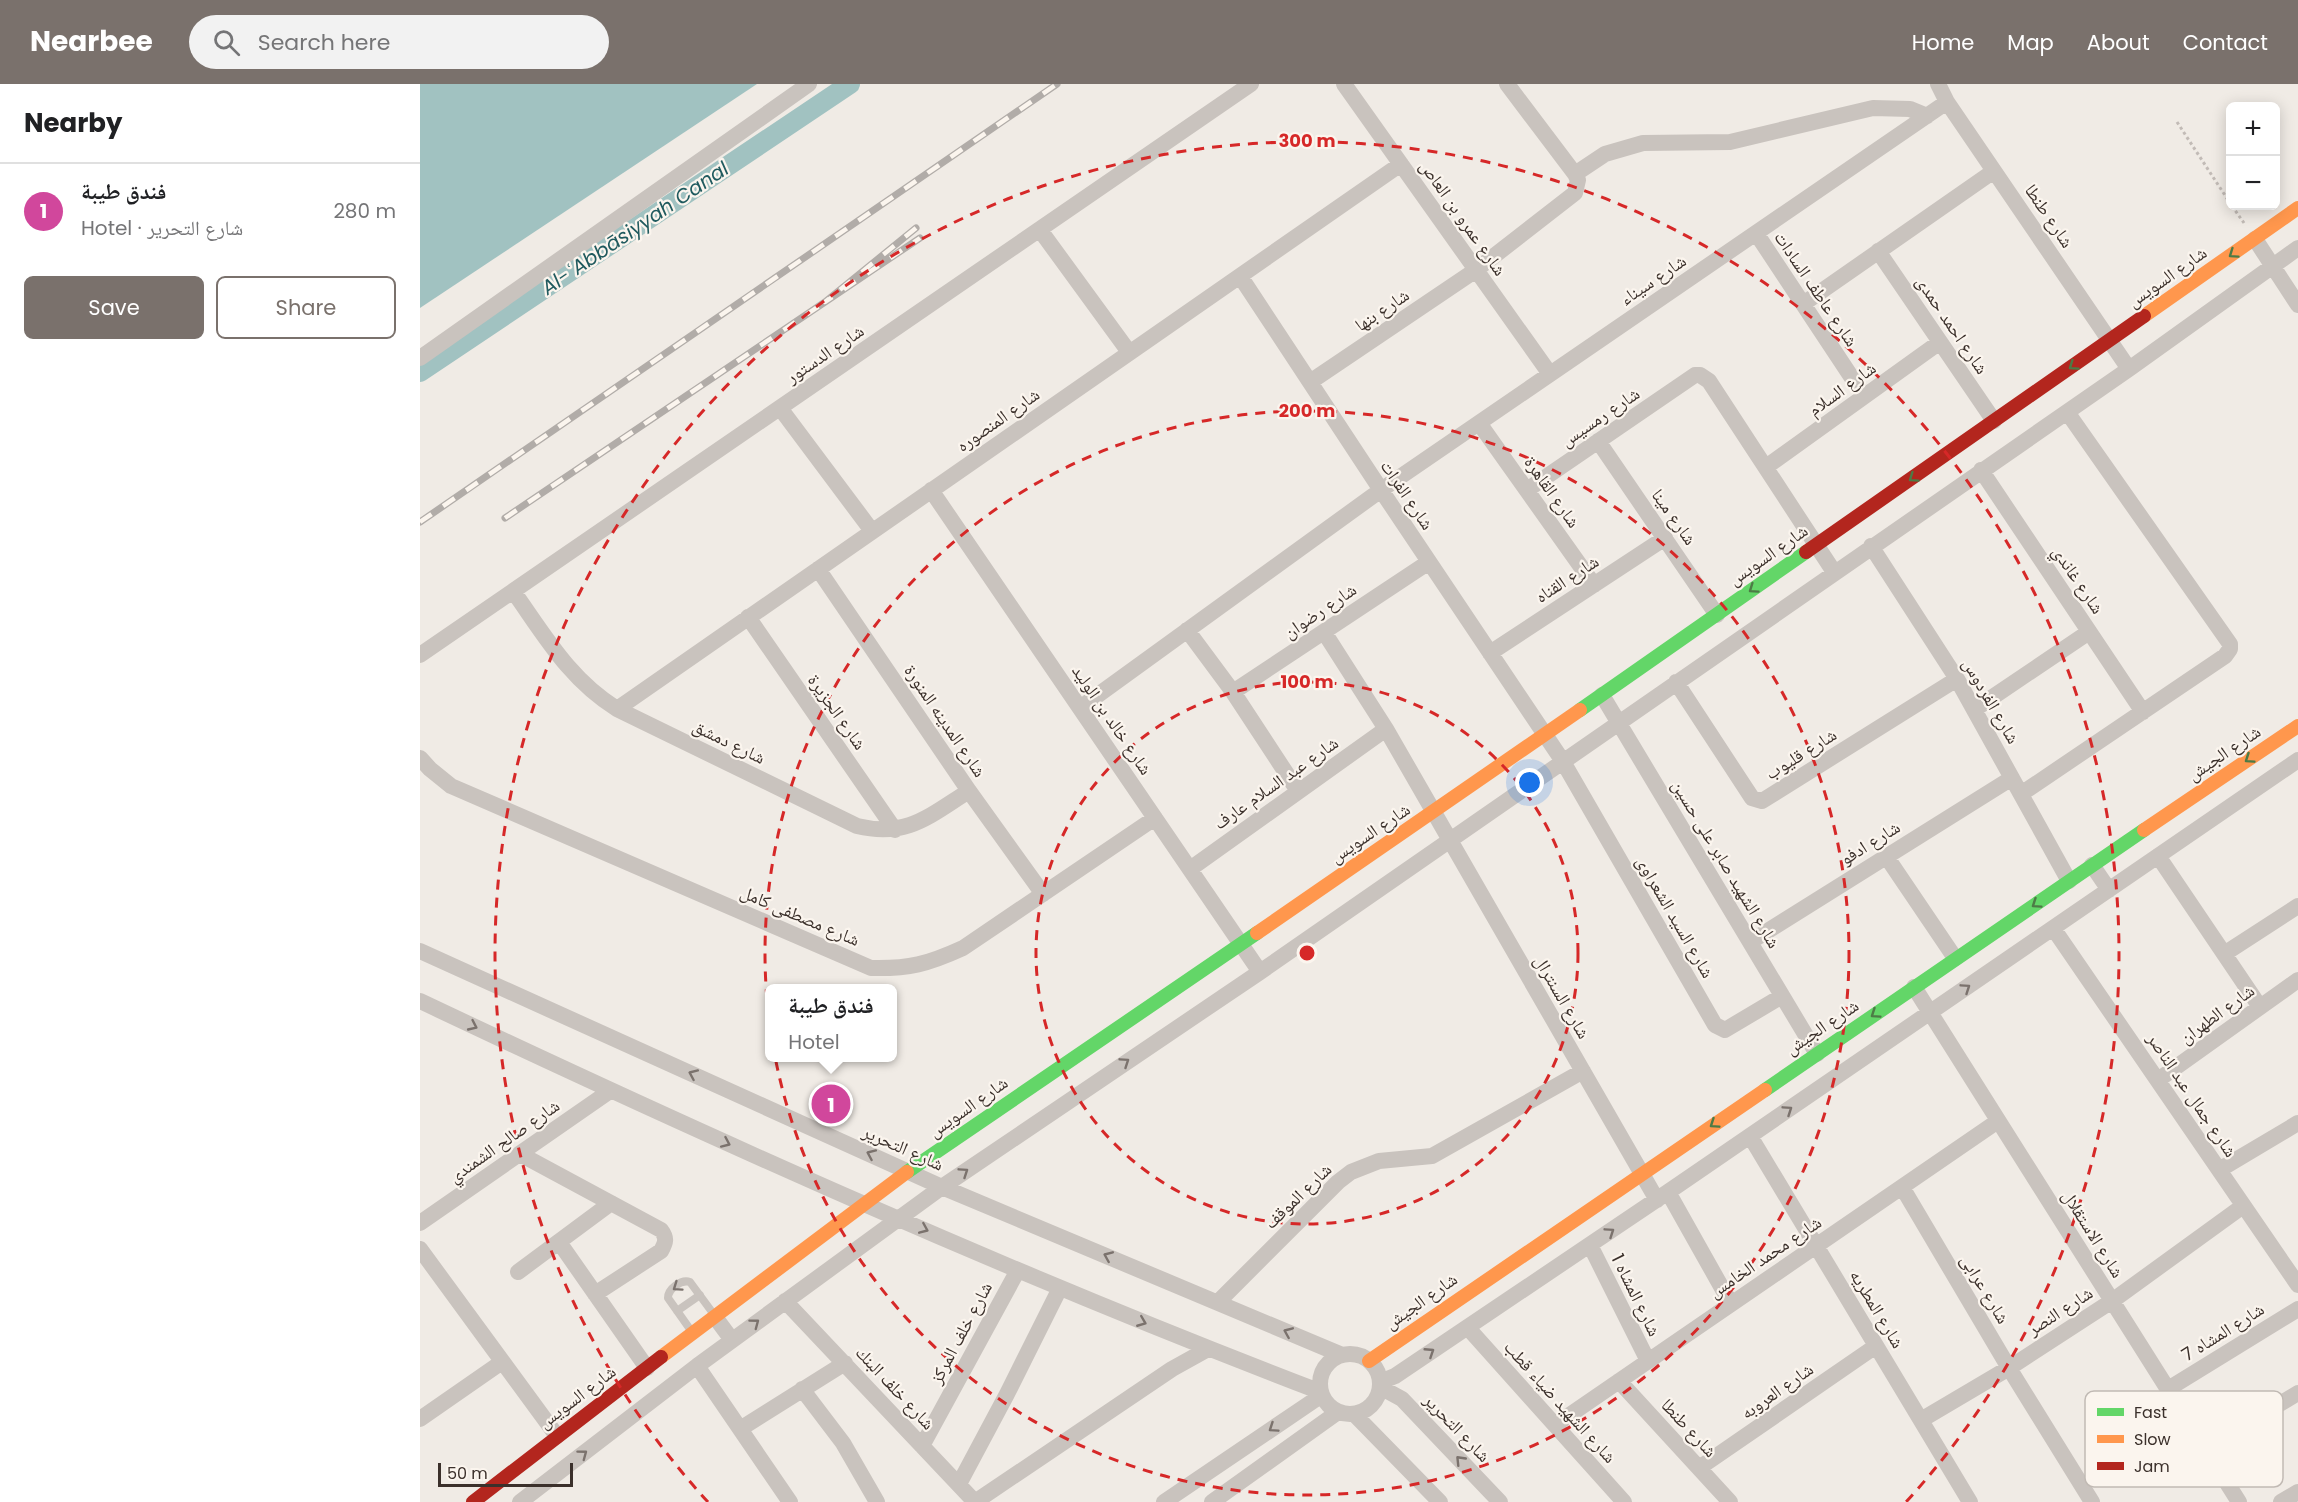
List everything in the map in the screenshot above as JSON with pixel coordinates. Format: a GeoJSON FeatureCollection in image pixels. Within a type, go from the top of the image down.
{"type":"FeatureCollection","features":[{"type":"Feature","properties":{"kind":"street"},"geometry":{"type":"LineString","coordinates":[[420,358],[809,84]]}},
{"type":"Feature","properties":{"kind":"street","name":"شارع الدستور"},"geometry":{"type":"LineString","coordinates":[[420,655],[1251,84]]}},
{"type":"Feature","properties":{"kind":"street","name":"شارع عمرو بن العاص"},"geometry":{"type":"LineString","coordinates":[[1344,84],[1550,374]]}},
{"type":"Feature","properties":{"kind":"street"},"geometry":{"type":"LineString","coordinates":[[1507,84],[1575,174],[1605,154],[1643,143],[1730,142],[1873,108],[1910,109],[1927,116]]}},
{"type":"Feature","properties":{"kind":"street","name":"شارع طنطا"},"geometry":{"type":"LineString","coordinates":[[1938,84],[1947,102],[2129,369]]}},
{"type":"Feature","properties":{"kind":"street","name":"شارع سيناء"},"geometry":{"type":"LineString","coordinates":[[1080,708],[1380,490],[1947,102]]}},
{"type":"Feature","properties":{"kind":"street","name":"شارع المنصوره"},"geometry":{"type":"LineString","coordinates":[[617,709],[1401,164]]}},
{"type":"Feature","properties":{"kind":"street"},"geometry":{"type":"LineString","coordinates":[[1803,304],[1994,171]]}},
{"type":"Feature","properties":{"kind":"street","name":"شارع بنها"},"geometry":{"type":"LineString","coordinates":[[1310,382],[1476,270],[1575,193],[1578,180],[1575,174]]}},
{"type":"Feature","properties":{"kind":"street","name":"شارع السويس"},"geometry":{"type":"LineString","coordinates":[[473,1502],[692,1333],[909,1172],[1240,943],[1433,813],[2298,208]]}},
{"type":"Feature","properties":{"kind":"street"},"geometry":{"type":"LineString","coordinates":[[1040,230],[1129,352]]}},
{"type":"Feature","properties":{"kind":"street","name":"شارع عاطف السادات"},"geometry":{"type":"LineString","coordinates":[[1756,233],[1864,396]]}},
{"type":"Feature","properties":{"kind":"street"},"geometry":{"type":"LineString","coordinates":[[2255,239],[2298,305]]}},
{"type":"Feature","properties":{"kind":"street"},"geometry":{"type":"LineString","coordinates":[[520,1502],[785,1300],[942,1187],[1260,972],[1448,839],[2129,369],[2298,248]]}},
{"type":"Feature","properties":{"kind":"street","name":"شارع احمد حمدى"},"geometry":{"type":"LineString","coordinates":[[1878,251],[1994,422]]}},
{"type":"Feature","properties":{"kind":"street","name":"شارع الفرات"},"geometry":{"type":"LineString","coordinates":[[1240,276],[1380,490],[1562,760]]}},
{"type":"Feature","properties":{"kind":"street","name":"شارع السلام"},"geometry":{"type":"LineString","coordinates":[[1766,467],[1940,342]]}},
{"type":"Feature","properties":{"kind":"street","name":"شارع رمسيس"},"geometry":{"type":"LineString","coordinates":[[1527,490],[1695,375],[1700,375],[1709,381],[1766,467]]}},
{"type":"Feature","properties":{"kind":"street"},"geometry":{"type":"LineString","coordinates":[[780,408],[872,531]]}},
{"type":"Feature","properties":{"kind":"street"},"geometry":{"type":"LineString","coordinates":[[2021,794],[2225,656],[2229,652],[2230,644],[2067,412]]}},
{"type":"Feature","properties":{"kind":"street","name":"شارع القاهرة"},"geometry":{"type":"LineString","coordinates":[[1479,423],[1594,585]]}},
{"type":"Feature","properties":{"kind":"street","name":"شارع مينا"},"geometry":{"type":"LineString","coordinates":[[1598,441],[1717,615]]}},
{"type":"Feature","properties":{"kind":"street"},"geometry":{"type":"LineString","coordinates":[[1766,467],[1834,572]]}},
{"type":"Feature","properties":{"kind":"street","name":"شارع غاندي"},"geometry":{"type":"LineString","coordinates":[[1981,470],[2142,712]]}},
{"type":"Feature","properties":{"kind":"street","name":"شارع خالد بن الوليد"},"geometry":{"type":"LineString","coordinates":[[931,490],[1260,972]]}},
{"type":"Feature","properties":{"kind":"street","name":"شارع القناه"},"geometry":{"type":"LineString","coordinates":[[1490,653],[1665,538]]}},
{"type":"Feature","properties":{"kind":"street","name":"شارع الفردوس"},"geometry":{"type":"LineString","coordinates":[[1871,546],[1958,679],[2069,880]]}},
{"type":"Feature","properties":{"kind":"street","name":"شارع رضوان"},"geometry":{"type":"LineString","coordinates":[[1233,692],[1428,562]]}},
{"type":"Feature","properties":{"kind":"street","name":"شارع المدينه المنورة"},"geometry":{"type":"LineString","coordinates":[[818,569],[969,791],[1043,894]]}},
{"type":"Feature","properties":{"kind":"street","name":"شارع دمشق"},"geometry":{"type":"LineString","coordinates":[[513,591],[570,672],[596,696],[617,709],[857,826],[876,830],[895,830],[922,820],[969,791]]}},
{"type":"Feature","properties":{"kind":"street","name":"شارع الجزيرة"},"geometry":{"type":"LineString","coordinates":[[748,617],[895,830]]}},
{"type":"Feature","properties":{"kind":"street"},"geometry":{"type":"LineString","coordinates":[[1187,630],[1233,692],[1298,792]]}},
{"type":"Feature","properties":{"kind":"street","name":"شارع السنترال"},"geometry":{"type":"LineString","coordinates":[[1324,632],[1386,729],[1642,1173],[1663,1196],[1731,1304]]}},
{"type":"Feature","properties":{"kind":"street"},"geometry":{"type":"LineString","coordinates":[[1975,709],[2089,632]]}},
{"type":"Feature","properties":{"kind":"street","name":"شارع قليوب"},"geometry":{"type":"LineString","coordinates":[[1676,682],[1752,798],[1762,801],[1958,679]]}},
{"type":"Feature","properties":{"kind":"street","name":"شارع الشهيد صابر على حسين"},"geometry":{"type":"LineString","coordinates":[[1602,695],[1817,1054]]}},
{"type":"Feature","properties":{"kind":"street","name":"شارع الجيش"},"geometry":{"type":"LineString","coordinates":[[1369,1361],[2069,880],[2298,726]]}},
{"type":"Feature","properties":{"kind":"street","name":"شارع عبد السلام عارف"},"geometry":{"type":"LineString","coordinates":[[1190,869],[1386,729]]}},
{"type":"Feature","properties":{"kind":"street","name":"شارع مصطفى كامل"},"geometry":{"type":"LineString","coordinates":[[420,758],[451,786],[871,968],[903,969],[934,962],[963,948],[1155,818]]}},
{"type":"Feature","properties":{"kind":"street","name":"شارع السيد الشعراوى"},"geometry":{"type":"LineString","coordinates":[[1562,760],[1717,1028],[1728,1028],[1782,996]]}},
{"type":"Feature","properties":{"kind":"street"},"geometry":{"type":"LineString","coordinates":[[1380,1384],[1663,1196],[2298,760]]}},
{"type":"Feature","properties":{"kind":"street","name":"شارع ادفو"},"geometry":{"type":"LineString","coordinates":[[1750,942],[2012,778]]}},
{"type":"Feature","properties":{"kind":"street"},"geometry":{"type":"LineString","coordinates":[[1886,856],[1955,958]]}},
{"type":"Feature","properties":{"kind":"street"},"geometry":{"type":"LineString","coordinates":[[2158,856],[2260,1007]]}},
{"type":"Feature","properties":{"kind":"street"},"geometry":{"type":"LineString","coordinates":[[2092,865],[2109,890]]}},
{"type":"Feature","properties":{"kind":"street"},"geometry":{"type":"LineString","coordinates":[[2224,954],[2298,906]]}},
{"type":"Feature","properties":{"kind":"street","name":"شارع جمال عبد الناصر"},"geometry":{"type":"LineString","coordinates":[[2053,928],[2243,1206],[2295,1273]]}},
{"type":"Feature","properties":{"kind":"street","name":"شارع التحرير"},"geometry":{"type":"LineString","coordinates":[[420,951],[942,1187],[1342,1355]]}},
{"type":"Feature","properties":{"kind":"street","name":"شارع الطهران"},"geometry":{"type":"LineString","coordinates":[[2158,1080],[2298,980]]}},
{"type":"Feature","properties":{"kind":"street","name":"شارع الاستقلال"},"geometry":{"type":"LineString","coordinates":[[1914,987],[2168,1389]]}},
{"type":"Feature","properties":{"kind":"street"},"geometry":{"type":"LineString","coordinates":[[420,1001],[610,1091],[866,1204],[1060,1288],[1321,1394],[1331,1408],[1346,1413],[1440,1502]]}},
{"type":"Feature","properties":{"kind":"street","name":"شارع الموقف"},"geometry":{"type":"LineString","coordinates":[[1218,1302],[1338,1182],[1351,1172],[1379,1161],[1432,1156],[1583,1071]]}},
{"type":"Feature","properties":{"kind":"street","name":"شارع صالح الشمندي"},"geometry":{"type":"LineString","coordinates":[[420,1223],[610,1091]]}},
{"type":"Feature","properties":{"kind":"street","name":"شارع محمد الخامس"},"geometry":{"type":"LineString","coordinates":[[1555,1425],[1998,1121]]}},
{"type":"Feature","properties":{"kind":"street"},"geometry":{"type":"LineString","coordinates":[[2219,1170],[2298,1123]]}},
{"type":"Feature","properties":{"kind":"street","name":"شارع المطريه"},"geometry":{"type":"LineString","coordinates":[[1750,1136],[1970,1502]]}},
{"type":"Feature","properties":{"kind":"street"},"geometry":{"type":"LineString","coordinates":[[520,1154],[661,1230],[665,1236],[666,1243],[661,1251],[596,1294]]}},
{"type":"Feature","properties":{"kind":"street","name":"شارع عرابى"},"geometry":{"type":"LineString","coordinates":[[1902,1187],[2009,1368],[2092,1502]]}},
{"type":"Feature","properties":{"kind":"street"},"geometry":{"type":"LineString","coordinates":[[518,1272],[611,1203]]}},
{"type":"Feature","properties":{"kind":"street","name":"شارع النصر"},"geometry":{"type":"LineString","coordinates":[[1921,1420],[2009,1368],[2112,1301],[2243,1206]]}},
{"type":"Feature","properties":{"kind":"street"},"geometry":{"type":"LineString","coordinates":[[558,1242],[647,1368]]}},
{"type":"Feature","properties":{"kind":"street","name":"شارع المشاه 1"},"geometry":{"type":"LineString","coordinates":[[1590,1245],[1647,1361]]}},
{"type":"Feature","properties":{"kind":"street"},"geometry":{"type":"LineString","coordinates":[[420,1249],[556,1436]]}},
{"type":"Feature","properties":{"kind":"street","name":"شارع خلف المركز"},"geometry":{"type":"LineString","coordinates":[[922,1446],[1018,1270]]}},
{"type":"Feature","properties":{"kind":"street"},"geometry":{"type":"LineString","coordinates":[[959,1485],[1060,1288]]}},
{"type":"Feature","properties":{"kind":"street","name":"شارع خلف البنك"},"geometry":{"type":"LineString","coordinates":[[785,1300],[975,1502]]}},
{"type":"Feature","properties":{"kind":"street","name":"شارع المشاه 7"},"geometry":{"type":"LineString","coordinates":[[2168,1389],[2298,1309]]}},
{"type":"Feature","properties":{"kind":"street"},"geometry":{"type":"LineString","coordinates":[[715,1317],[732,1340]]}},
{"type":"Feature","properties":{"kind":"street","name":"شارع الشهيد ضياء قطب"},"geometry":{"type":"LineString","coordinates":[[1467,1328],[1624,1502]]}},
{"type":"Feature","properties":{"kind":"street","name":"شارع العروبه"},"geometry":{"type":"LineString","coordinates":[[1699,1468],[1876,1346]]}},
{"type":"Feature","properties":{"kind":"street"},"geometry":{"type":"LineString","coordinates":[[975,1502],[1172,1369],[1208,1349]]}},
{"type":"Feature","properties":{"kind":"street"},"geometry":{"type":"LineString","coordinates":[[1212,1502],[1346,1413],[1369,1408],[1378,1395],[1380,1384],[1378,1374],[1369,1361],[1356,1354],[1342,1355],[1326,1365],[1322,1374],[1321,1394]]}},
{"type":"Feature","properties":{"kind":"street"},"geometry":{"type":"LineString","coordinates":[[420,1419],[502,1362]]}},
{"type":"Feature","properties":{"kind":"street"},"geometry":{"type":"LineString","coordinates":[[740,1429],[845,1363]]}},
{"type":"Feature","properties":{"kind":"street"},"geometry":{"type":"LineString","coordinates":[[697,1366],[784,1500]]}},
{"type":"Feature","properties":{"kind":"street","name":"شارع طنطا"},"geometry":{"type":"LineString","coordinates":[[1619,1381],[1731,1502]]}},
{"type":"Feature","properties":{"kind":"street","name":"شارع التحرير"},"geometry":{"type":"LineString","coordinates":[[1380,1384],[1402,1399],[1500,1502]]}},
{"type":"Feature","properties":{"kind":"street"},"geometry":{"type":"LineString","coordinates":[[802,1389],[843,1443],[877,1502]]}},
{"type":"Feature","properties":{"kind":"street"},"geometry":{"type":"LineString","coordinates":[[2283,1402],[2298,1393]]}},
{"type":"Feature","properties":{"kind":"street"},"geometry":{"type":"LineString","coordinates":[[1164,1502],[1321,1394]]}},
{"type":"Feature","properties":{"kind":"street","name":"شارع الاستقلال"},"geometry":{"type":"LineString","coordinates":[[2229,1487],[2239,1502]]}},
{"type":"Feature","properties":{"kind":"street"},"geometry":{"type":"LineString","coordinates":[[1230,1489],[1242,1502]]}},
{"type":"Feature","properties":{"kind":"street"},"geometry":{"type":"LineString","coordinates":[[2281,1502],[2298,1492]]}},
{"type":"Feature","properties":{"kind":"lane"},"geometry":{"type":"LineString","coordinates":[[692,1333],[668,1298],[670,1290],[686,1280],[690,1282],[715,1317]]}},
{"type":"Feature","properties":{"kind":"lane"},"geometry":{"type":"LineString","coordinates":[[677,1311],[700,1295]]}},
{"type":"Feature","properties":{"kind":"path"},"geometry":{"type":"LineString","coordinates":[[2177,122],[2226,197]]}},
{"type":"Feature","properties":{"kind":"water"},"geometry":{"type":"Polygon","coordinates":[[[420,84],[757,84],[420,308],[420,84]]]}},
{"type":"Feature","properties":{"kind":"waterway","name":"Al-ʿAbbāsiyyah Canal"},"geometry":{"type":"LineString","coordinates":[[420,372],[850,84]]}},
{"type":"Feature","properties":{"kind":"railway"},"geometry":{"type":"LineString","coordinates":[[420,522],[1057,84]]}},
{"type":"Feature","properties":{"kind":"railway"},"geometry":{"type":"LineString","coordinates":[[916,228],[825,302],[920,238]]}},
{"type":"Feature","properties":{"kind":"railway"},"geometry":{"type":"LineString","coordinates":[[505,518],[825,302]]}},
{"type":"Feature","properties":{"kind":"traffic: fast"},"geometry":{"type":"LineString","coordinates":[[1580,710],[1806,552]]}},
{"type":"Feature","properties":{"kind":"traffic: fast"},"geometry":{"type":"LineString","coordinates":[[1765,1090],[2144,830]]}},
{"type":"Feature","properties":{"kind":"traffic: fast"},"geometry":{"type":"LineString","coordinates":[[907,1172],[1257,933]]}},
{"type":"Feature","properties":{"kind":"traffic: slow"},"geometry":{"type":"LineString","coordinates":[[2144,316],[2298,208]]}},
{"type":"Feature","properties":{"kind":"traffic: slow"},"geometry":{"type":"LineString","coordinates":[[1257,933],[1580,710]]}},
{"type":"Feature","properties":{"kind":"traffic: slow"},"geometry":{"type":"LineString","coordinates":[[2144,830],[2298,726]]}},
{"type":"Feature","properties":{"kind":"traffic: slow"},"geometry":{"type":"LineString","coordinates":[[1369,1361],[1765,1090]]}},
{"type":"Feature","properties":{"kind":"traffic: slow"},"geometry":{"type":"LineString","coordinates":[[661,1357],[907,1172]]}},
{"type":"Feature","properties":{"kind":"traffic: jam"},"geometry":{"type":"LineString","coordinates":[[1806,552],[2144,316]]}},
{"type":"Feature","properties":{"kind":"traffic: jam"},"geometry":{"type":"LineString","coordinates":[[473,1502],[661,1357]]}},
{"type":"Feature","properties":{"kind":"place","name":"فندق طيبة"},"geometry":{"type":"Point","coordinates":[831,1104]}}]}
